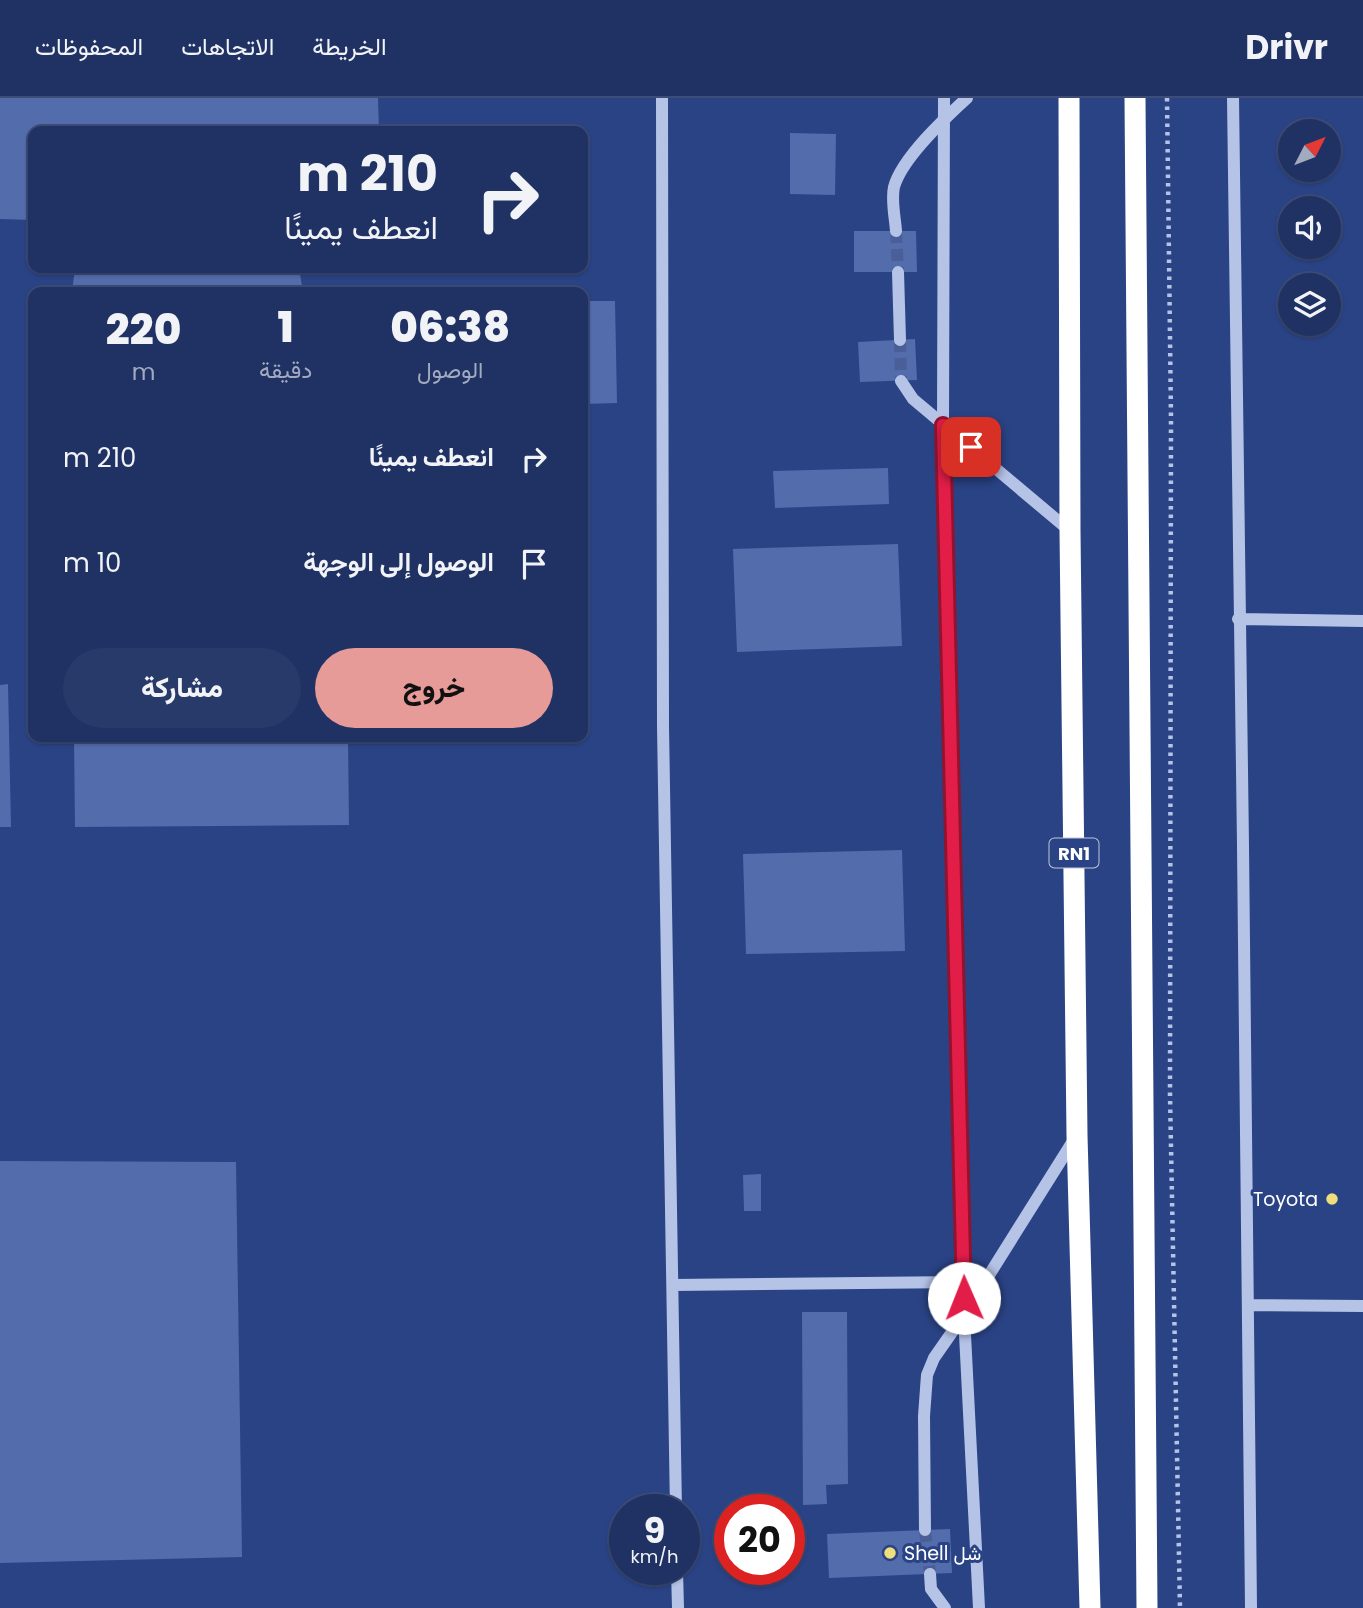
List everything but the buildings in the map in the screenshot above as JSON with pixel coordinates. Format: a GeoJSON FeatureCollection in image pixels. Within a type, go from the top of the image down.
{"type":"FeatureCollection","features":[{"type":"Feature","properties":{"kind":"highway","name":"RN1"},"geometry":{"type":"LineString","coordinates":[[1069,98],[1070,531],[1077,1135],[1090,1608]]}},
{"type":"Feature","properties":{"kind":"highway"},"geometry":{"type":"LineString","coordinates":[[1135,98],[1147,1608]]}},
{"type":"Feature","properties":{"kind":"street"},"geometry":{"type":"LineString","coordinates":[[662,98],[663,726],[676,1494]]}},
{"type":"Feature","properties":{"kind":"street"},"geometry":{"type":"LineString","coordinates":[[944,98],[943,425],[964,1315],[979,1608]]}},
{"type":"Feature","properties":{"kind":"street"},"geometry":{"type":"LineString","coordinates":[[896,231],[894,186],[920,146],[967,98]]}},
{"type":"Feature","properties":{"kind":"street"},"geometry":{"type":"LineString","coordinates":[[1233,98],[1238,619],[1250,1305],[1251,1608]]}},
{"type":"Feature","properties":{"kind":"street"},"geometry":{"type":"LineString","coordinates":[[898,272],[900,340]]}},
{"type":"Feature","properties":{"kind":"street"},"geometry":{"type":"LineString","coordinates":[[901,381],[913,399],[1070,531]]}},
{"type":"Feature","properties":{"kind":"street"},"geometry":{"type":"LineString","coordinates":[[1238,619],[1363,621]]}},
{"type":"Feature","properties":{"kind":"street"},"geometry":{"type":"LineString","coordinates":[[925,1530],[924,1416],[927,1376],[934,1358],[1077,1135]]}},
{"type":"Feature","properties":{"kind":"street"},"geometry":{"type":"LineString","coordinates":[[673,1285],[963,1282]]}},
{"type":"Feature","properties":{"kind":"street"},"geometry":{"type":"LineString","coordinates":[[1250,1305],[1363,1306]]}},
{"type":"Feature","properties":{"kind":"street"},"geometry":{"type":"LineString","coordinates":[[930,1574],[931,1589],[945,1608]]}},
{"type":"Feature","properties":{"kind":"street"},"geometry":{"type":"LineString","coordinates":[[677,1585],[678,1608]]}},
{"type":"Feature","properties":{"kind":"path"},"geometry":{"type":"LineString","coordinates":[[1167,98],[1171,417],[1170,1095],[1180,1608]]}},
{"type":"Feature","properties":{"kind":"tunnel"},"geometry":{"type":"LineString","coordinates":[[896,231],[898,272]]}},
{"type":"Feature","properties":{"kind":"tunnel"},"geometry":{"type":"LineString","coordinates":[[900,340],[901,381]]}},
{"type":"Feature","properties":{"kind":"tunnel"},"geometry":{"type":"LineString","coordinates":[[925,1530],[930,1574]]}},
{"type":"Feature","properties":{"kind":"place","name":"Toyota"},"geometry":{"type":"Point","coordinates":[1332,1199]}},
{"type":"Feature","properties":{"kind":"place","name":"Shell شل"},"geometry":{"type":"Point","coordinates":[890,1553]}},
{"type":"Feature","properties":{"kind":"route"},"geometry":{"type":"LineString","coordinates":[[964,1298],[943,425],[971,447]]}}]}
